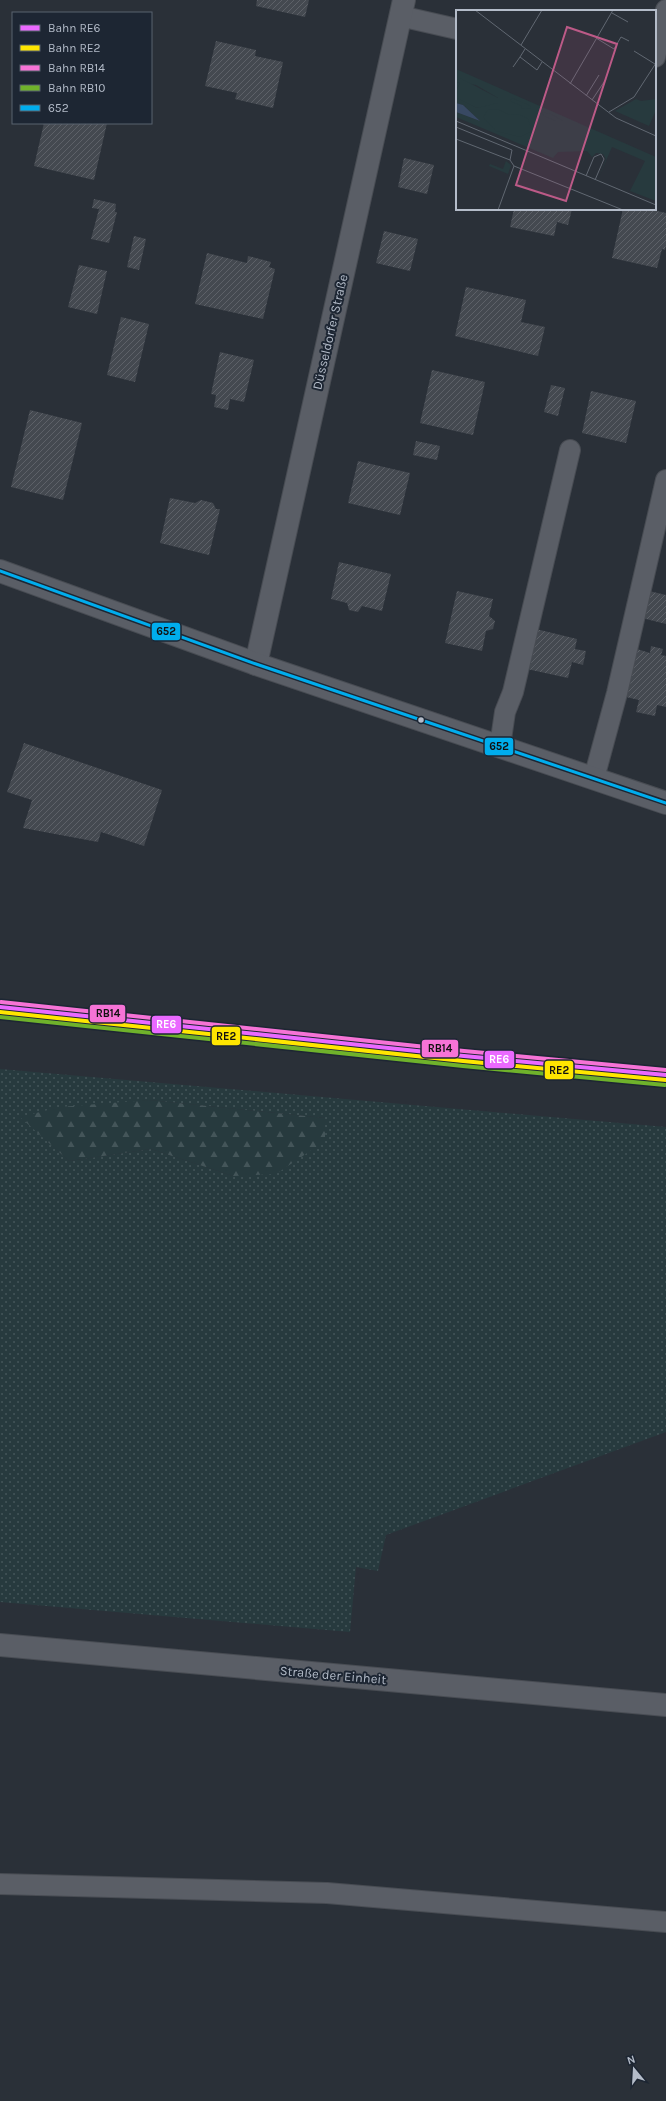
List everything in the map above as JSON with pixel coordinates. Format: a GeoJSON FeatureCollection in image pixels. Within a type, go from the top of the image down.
{"type":"FeatureCollection","features":[{"type":"Feature","properties":{"kind":"street","name":"Düsseldorfer Straße"},"geometry":{"type":"LineString","coordinates":[[256,664],[402,8]]}},
{"type":"Feature","properties":{"kind":"street"},"geometry":{"type":"LineString","coordinates":[[0,571],[256,664],[666,803]]}},
{"type":"Feature","properties":{"kind":"street","name":"Straße der Einheit"},"geometry":{"type":"LineString","coordinates":[[0,1645],[666,1705]]}},
{"type":"Feature","properties":{"kind":"lane"},"geometry":{"type":"LineString","coordinates":[[402,8],[456,30]]}},
{"type":"Feature","properties":{"kind":"lane"},"geometry":{"type":"LineString","coordinates":[[656,53],[666,10]]}},
{"type":"Feature","properties":{"kind":"lane"},"geometry":{"type":"LineString","coordinates":[[500,746],[505,712],[513,692],[570,450]]}},
{"type":"Feature","properties":{"kind":"lane"},"geometry":{"type":"LineString","coordinates":[[594,778],[617,693],[666,480]]}},
{"type":"Feature","properties":{"kind":"lane"},"geometry":{"type":"LineString","coordinates":[[0,1884],[327,1893],[666,1922]]}},
{"type":"Feature","properties":{"kind":"green space"},"geometry":{"type":"Polygon","coordinates":[[[0,1069],[666,1127],[666,1432],[386,1535],[378,1571],[356,1567],[350,1632],[0,1602],[0,1069]],[[149,1100],[21,1117],[69,1161],[151,1149],[233,1176],[325,1118],[149,1100]]]}},
{"type":"Feature","properties":{"kind":"green space"},"geometry":{"type":"Polygon","coordinates":[[[149,1100],[325,1118],[325,1141],[276,1174],[233,1176],[151,1149],[69,1161],[20,1117],[60,1107],[149,1100]]]}},
{"type":"Feature","properties":{"kind":"building"},"geometry":{"type":"Polygon","coordinates":[[[257,0],[309,0],[305,17],[256,6],[257,0]]]}},
{"type":"Feature","properties":{"kind":"building"},"geometry":{"type":"Polygon","coordinates":[[[216,41],[256,50],[255,56],[283,62],[273,108],[235,99],[237,93],[205,86],[216,41]]]}},
{"type":"Feature","properties":{"kind":"building"},"geometry":{"type":"Polygon","coordinates":[[[44,124],[107,124],[94,180],[34,166],[44,124]]]}},
{"type":"Feature","properties":{"kind":"building"},"geometry":{"type":"Polygon","coordinates":[[[404,158],[434,165],[427,194],[398,187],[404,158]]]}},
{"type":"Feature","properties":{"kind":"building"},"geometry":{"type":"Polygon","coordinates":[[[94,199],[116,204],[115,212],[117,212],[109,243],[91,239],[99,209],[92,208],[94,199]]]}},
{"type":"Feature","properties":{"kind":"building"},"geometry":{"type":"Polygon","coordinates":[[[514,210],[572,210],[568,225],[557,222],[554,236],[510,227],[514,210]]]}},
{"type":"Feature","properties":{"kind":"building"},"geometry":{"type":"Polygon","coordinates":[[[623,210],[652,210],[666,213],[666,245],[665,250],[662,249],[657,268],[612,258],[623,210]]]}},
{"type":"Feature","properties":{"kind":"building"},"geometry":{"type":"Polygon","coordinates":[[[384,231],[418,239],[410,271],[376,263],[384,231]]]}},
{"type":"Feature","properties":{"kind":"building"},"geometry":{"type":"Polygon","coordinates":[[[134,236],[146,239],[139,270],[127,267],[134,236]]]}},
{"type":"Feature","properties":{"kind":"building"},"geometry":{"type":"Polygon","coordinates":[[[207,253],[247,263],[248,256],[271,262],[269,267],[275,269],[263,319],[195,304],[207,253]]]}},
{"type":"Feature","properties":{"kind":"building"},"geometry":{"type":"Polygon","coordinates":[[[79,265],[107,271],[97,314],[68,307],[79,265]]]}},
{"type":"Feature","properties":{"kind":"building"},"geometry":{"type":"Polygon","coordinates":[[[466,287],[526,300],[521,322],[545,327],[538,356],[455,336],[466,287]]]}},
{"type":"Feature","properties":{"kind":"building"},"geometry":{"type":"Polygon","coordinates":[[[121,317],[149,324],[135,382],[107,375],[121,317]]]}},
{"type":"Feature","properties":{"kind":"building"},"geometry":{"type":"Polygon","coordinates":[[[220,352],[254,360],[244,402],[230,399],[228,410],[214,407],[216,395],[211,394],[220,352]]]}},
{"type":"Feature","properties":{"kind":"building"},"geometry":{"type":"Polygon","coordinates":[[[432,370],[485,382],[473,435],[420,423],[432,370]]]}},
{"type":"Feature","properties":{"kind":"building"},"geometry":{"type":"Polygon","coordinates":[[[551,385],[565,388],[558,416],[544,412],[551,385]]]}},
{"type":"Feature","properties":{"kind":"building"},"geometry":{"type":"Polygon","coordinates":[[[591,391],[636,401],[626,443],[582,433],[591,391]]]}},
{"type":"Feature","properties":{"kind":"building"},"geometry":{"type":"Polygon","coordinates":[[[30,410],[82,423],[63,500],[11,487],[30,410]]]}},
{"type":"Feature","properties":{"kind":"building"},"geometry":{"type":"Polygon","coordinates":[[[416,441],[440,446],[437,460],[413,455],[416,441]]]}},
{"type":"Feature","properties":{"kind":"building"},"geometry":{"type":"Polygon","coordinates":[[[358,461],[410,473],[400,515],[348,503],[358,461]]]}},
{"type":"Feature","properties":{"kind":"building"},"geometry":{"type":"Polygon","coordinates":[[[170,498],[195,503],[201,500],[213,503],[216,509],[220,509],[209,555],[160,543],[170,498]]]}},
{"type":"Feature","properties":{"kind":"building"},"geometry":{"type":"Polygon","coordinates":[[[339,562],[391,574],[382,611],[362,606],[358,612],[349,610],[347,603],[331,599],[339,562]]]}},
{"type":"Feature","properties":{"kind":"building"},"geometry":{"type":"Polygon","coordinates":[[[645,590],[666,595],[666,624],[638,617],[645,590]]]}},
{"type":"Feature","properties":{"kind":"building"},"geometry":{"type":"Polygon","coordinates":[[[457,591],[493,599],[489,616],[495,621],[493,629],[486,631],[482,651],[445,643],[457,591]]]}},
{"type":"Feature","properties":{"kind":"building"},"geometry":{"type":"Polygon","coordinates":[[[536,629],[577,639],[575,649],[586,651],[583,665],[572,662],[568,678],[527,669],[536,629]]]}},
{"type":"Feature","properties":{"kind":"building"},"geometry":{"type":"Polygon","coordinates":[[[651,646],[663,649],[661,655],[666,656],[666,707],[657,705],[655,716],[636,712],[639,700],[626,697],[637,649],[650,653],[651,646]]]}},
{"type":"Feature","properties":{"kind":"building"},"geometry":{"type":"Polygon","coordinates":[[[24,743],[162,790],[144,846],[101,832],[98,842],[23,828],[32,800],[7,792],[24,743]]]}},
{"type":"Feature","properties":{"kind":"rail line","name":"RB14"},"geometry":{"type":"LineString","coordinates":[[1,1002],[464,1051],[666,1070]]}},
{"type":"Feature","properties":{"kind":"rail line","name":"RE6"},"geometry":{"type":"LineString","coordinates":[[0,1007],[464,1056],[666,1075]]}},
{"type":"Feature","properties":{"kind":"rail line","name":"RE2"},"geometry":{"type":"LineString","coordinates":[[0,1012],[463,1061],[666,1080]]}},
{"type":"Feature","properties":{"kind":"rail line","name":"RB10"},"geometry":{"type":"LineString","coordinates":[[0,1017],[463,1066],[665,1085]]}},
{"type":"Feature","properties":{"kind":"transit line","name":"652"},"geometry":{"type":"LineString","coordinates":[[0,571],[256,664],[666,803]]}}]}
